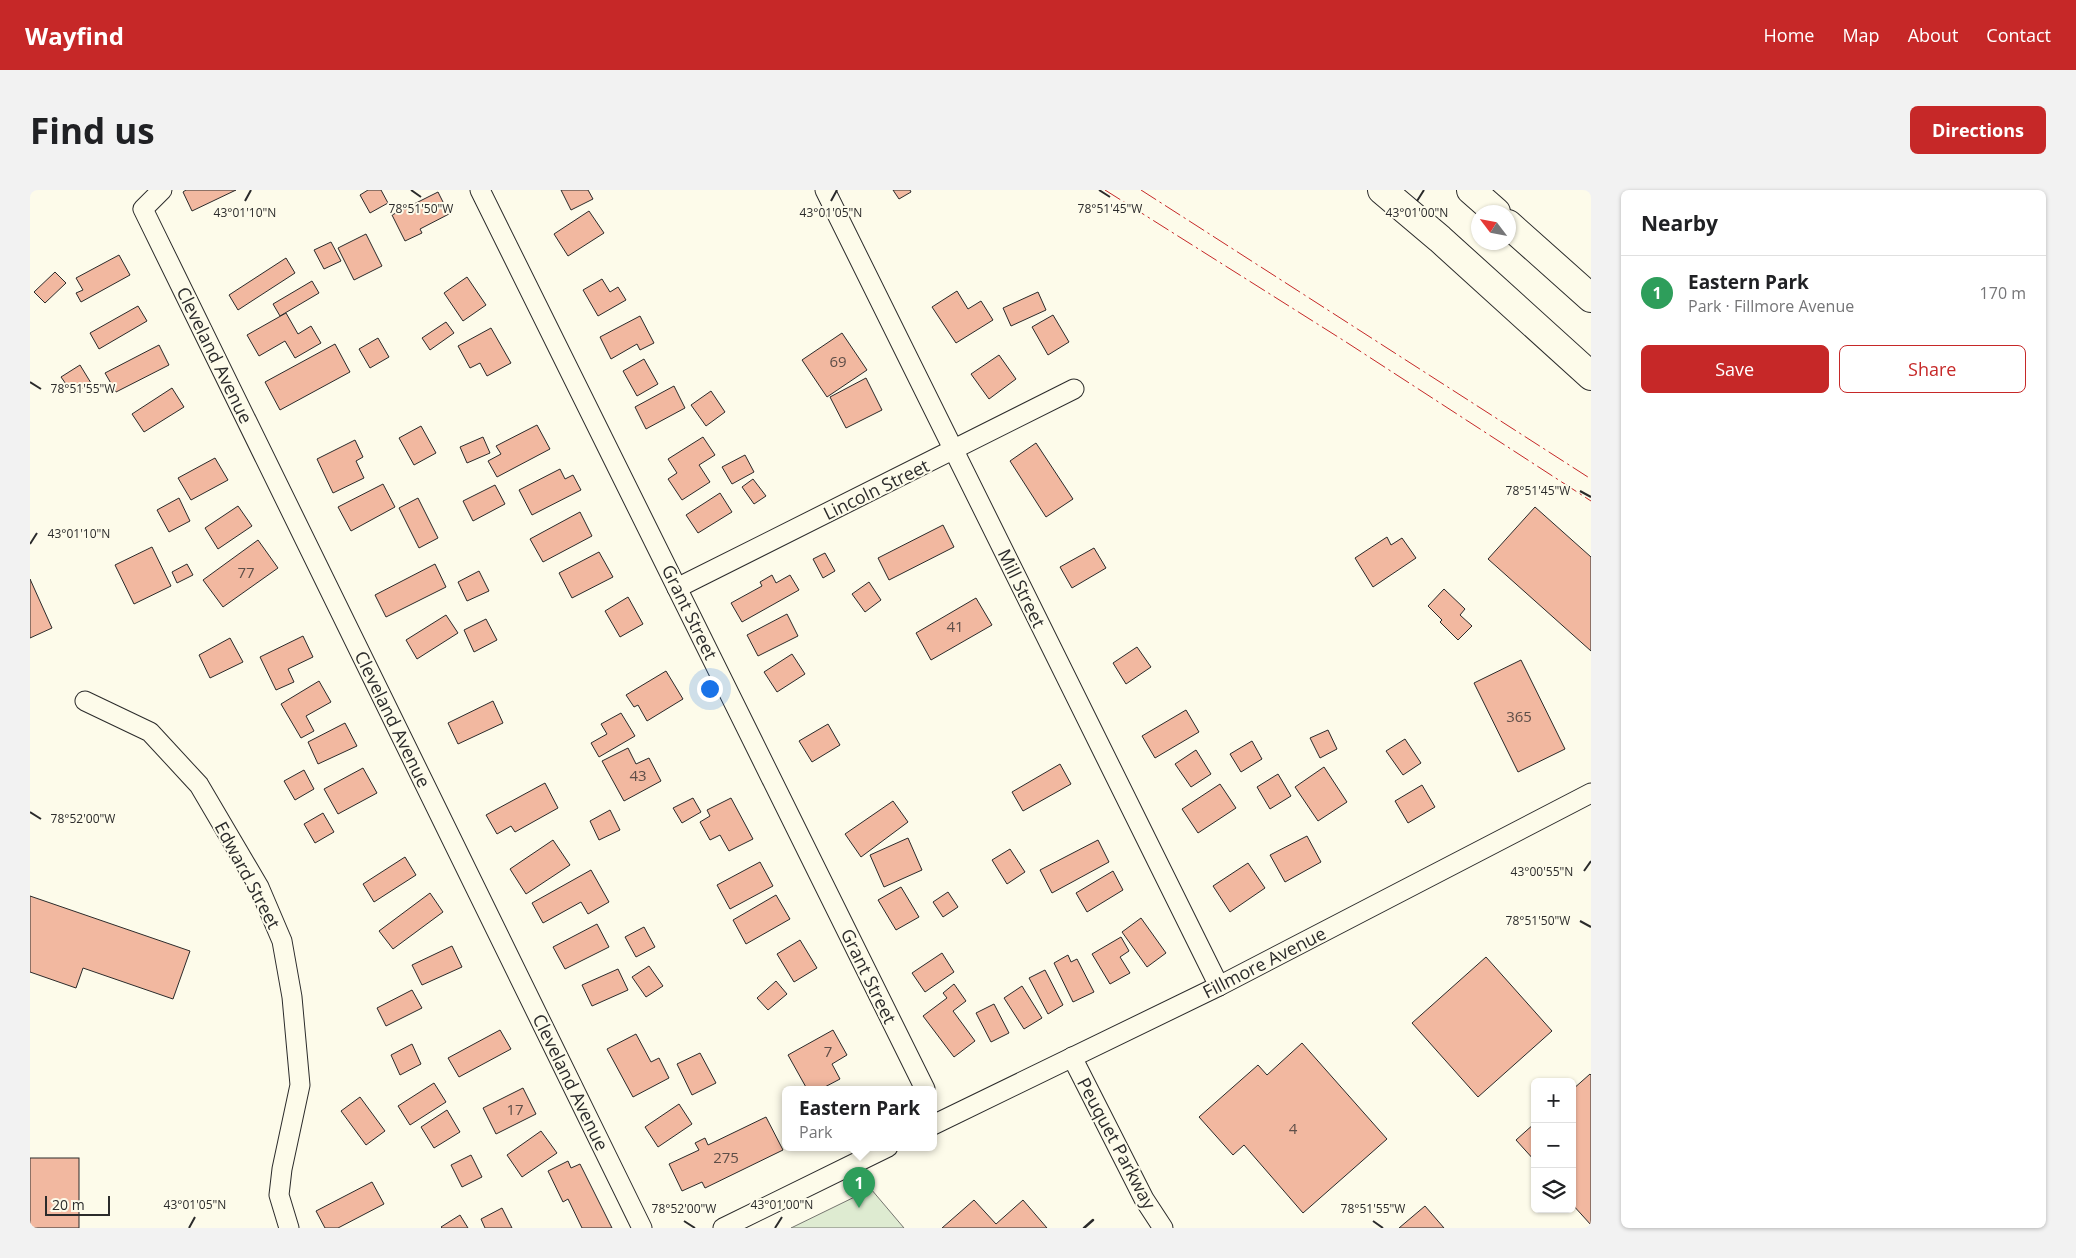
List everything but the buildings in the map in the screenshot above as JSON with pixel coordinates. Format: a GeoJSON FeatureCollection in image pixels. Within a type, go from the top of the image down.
{"type":"FeatureCollection","features":[{"type":"Feature","properties":{"kind":"main road"},"geometry":{"type":"LineString","coordinates":[[1382,190],[1440,239],[1591,376]]}},
{"type":"Feature","properties":{"kind":"main road"},"geometry":{"type":"LineString","coordinates":[[1471,190],[1488,205]]}},
{"type":"Feature","properties":{"kind":"main road"},"geometry":{"type":"LineString","coordinates":[[1516,231],[1591,298]]}},
{"type":"Feature","properties":{"kind":"street","name":"Cleveland Avenue"},"geometry":{"type":"LineString","coordinates":[[162,190],[143,210],[642,1228]]}},
{"type":"Feature","properties":{"kind":"street","name":"Grant Street"},"geometry":{"type":"LineString","coordinates":[[480,190],[924,1086]]}},
{"type":"Feature","properties":{"kind":"street","name":"Mill Street"},"geometry":{"type":"LineString","coordinates":[[825,190],[1219,986]]}},
{"type":"Feature","properties":{"kind":"street","name":"Lincoln Street"},"geometry":{"type":"LineString","coordinates":[[677,588],[1074,390]]}},
{"type":"Feature","properties":{"kind":"street","name":"Edward Street"},"geometry":{"type":"LineString","coordinates":[[85,701],[150,732],[198,785],[258,887],[282,941],[292,997],[300,1085],[282,1169],[280,1195],[289,1228]]}},
{"type":"Feature","properties":{"kind":"street","name":"Fillmore Avenue"},"geometry":{"type":"LineString","coordinates":[[937,1116],[1072,1058],[1219,986],[1591,793]]}},
{"type":"Feature","properties":{"kind":"street","name":"Peuquet Parkway"},"geometry":{"type":"LineString","coordinates":[[1072,1058],[1144,1199],[1163,1228]]}},
{"type":"Feature","properties":{"kind":"street"},"geometry":{"type":"LineString","coordinates":[[723,1228],[880,1151]]}},
{"type":"Feature","properties":{"kind":"green space"},"geometry":{"type":"Polygon","coordinates":[[[871,1189],[904,1228],[791,1228],[871,1189]]]}},
{"type":"Feature","properties":{"kind":"wall"},"geometry":{"type":"LineString","coordinates":[[1084,1228],[1093,1220]]}},
{"type":"Feature","properties":{"kind":"power"},"geometry":{"type":"LineString","coordinates":[[1105,190],[1346,342],[1591,501]]}},
{"type":"Feature","properties":{"kind":"power"},"geometry":{"type":"LineString","coordinates":[[1141,190],[1591,479]]}},
{"type":"Feature","properties":{"kind":"place","name":"Eastern Park"},"geometry":{"type":"Point","coordinates":[859,1208]}}]}
